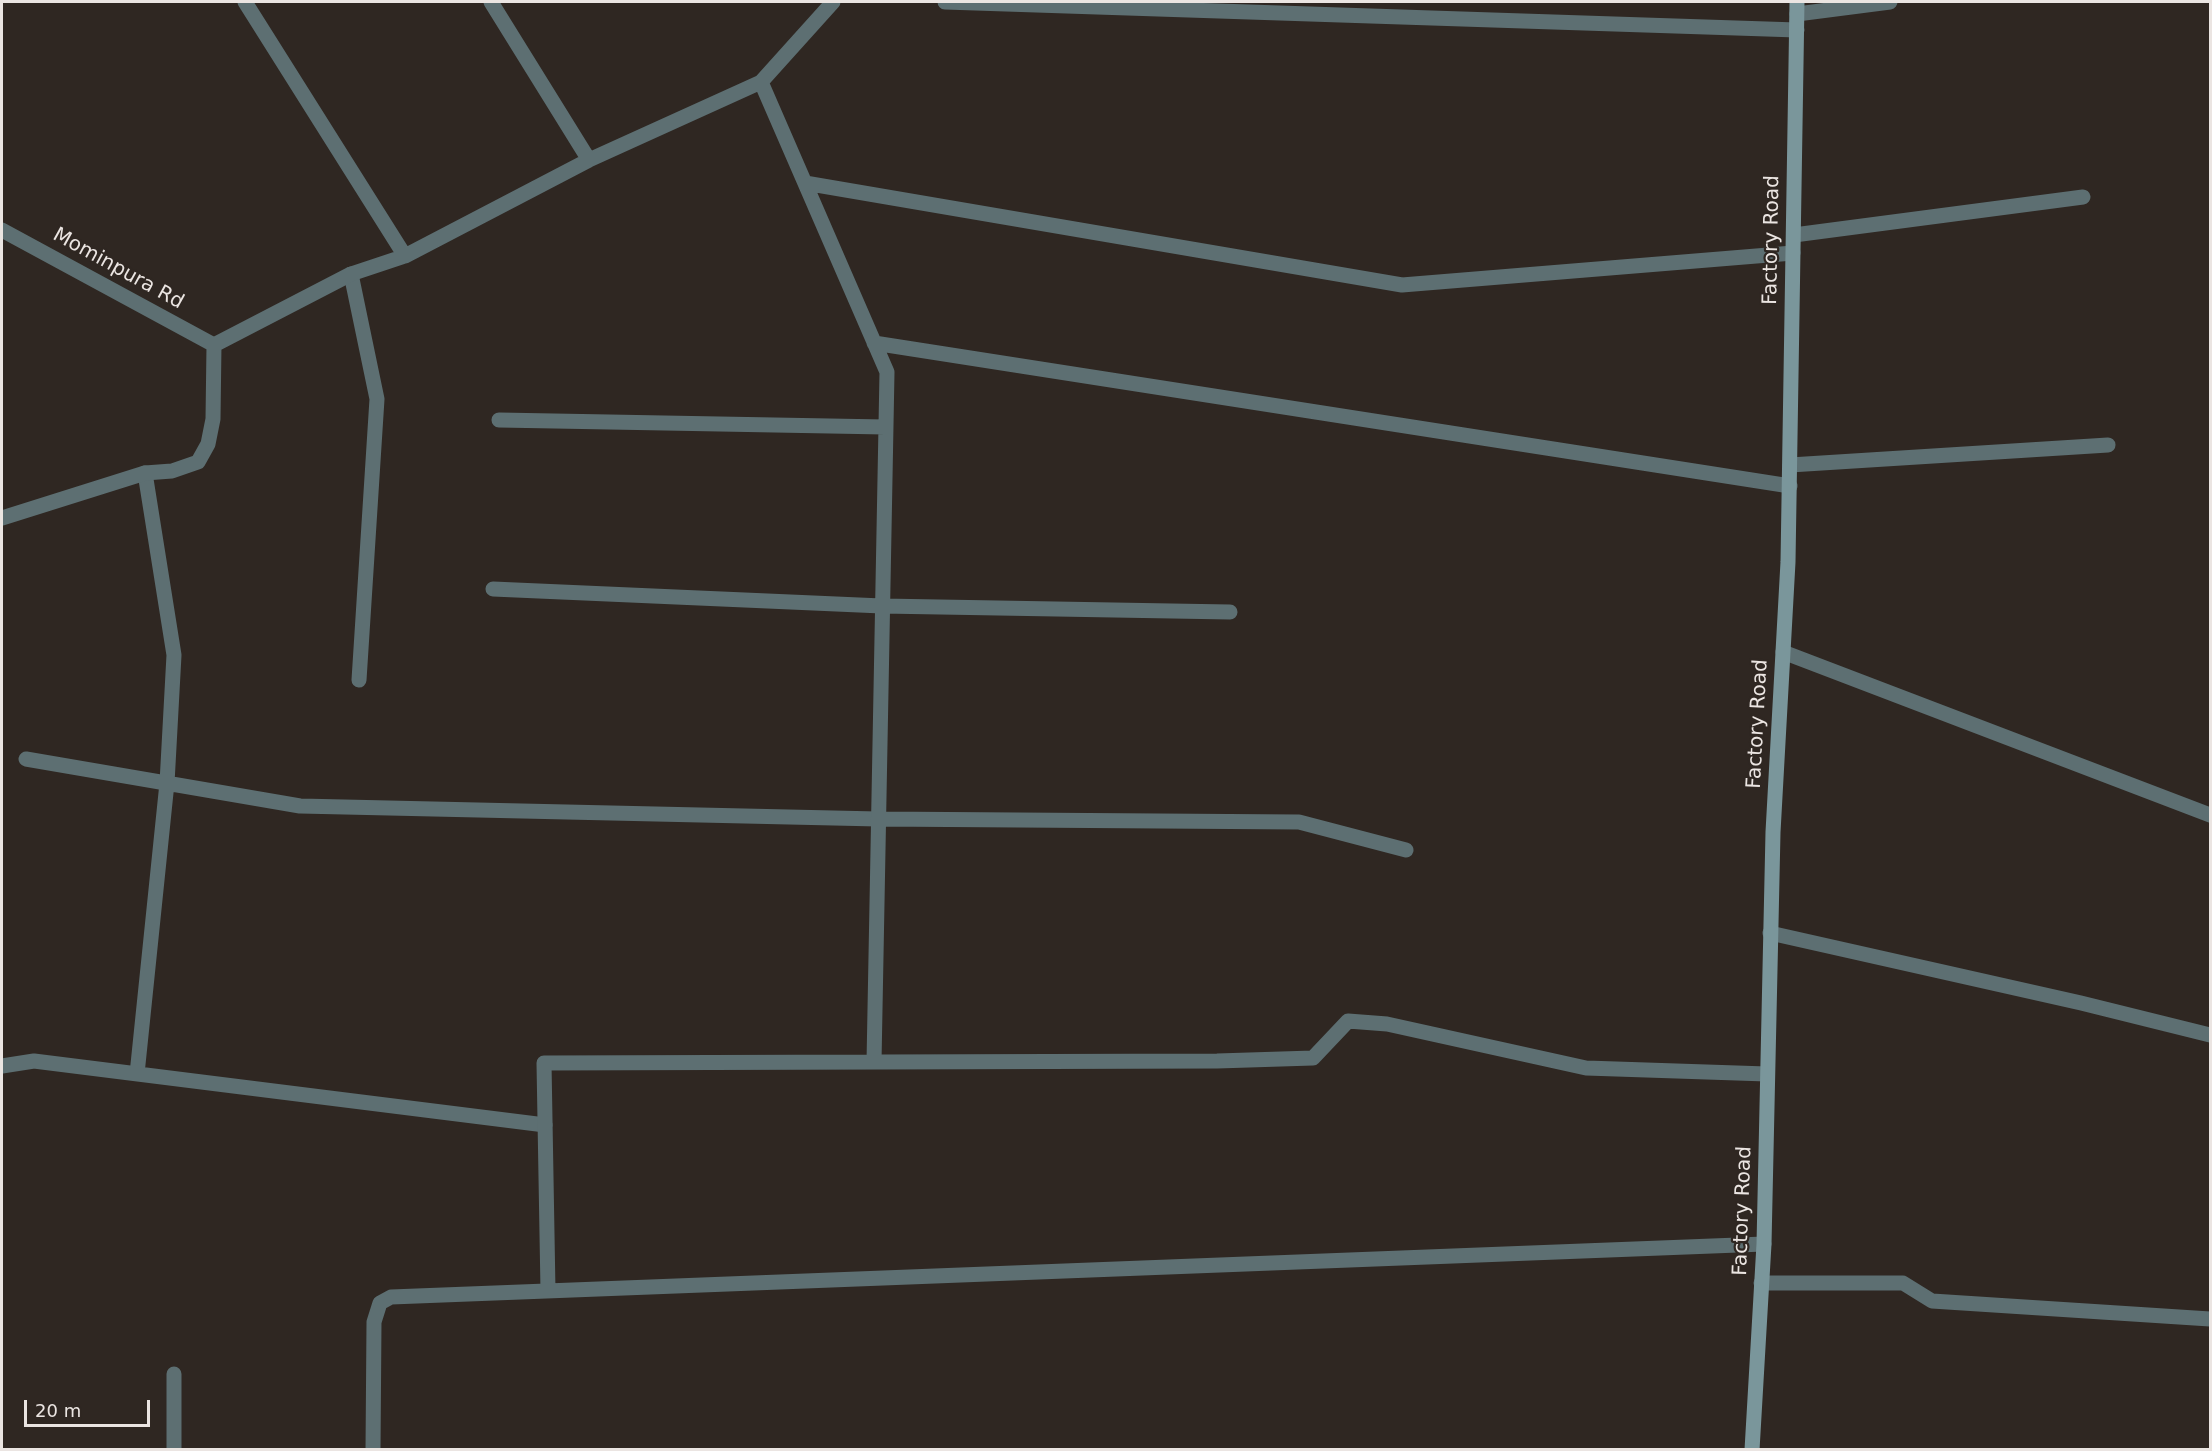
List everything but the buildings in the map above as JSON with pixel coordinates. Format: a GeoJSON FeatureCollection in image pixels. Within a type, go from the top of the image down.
{"type":"FeatureCollection","features":[{"type":"Feature","properties":{"kind":"main road","name":"Factory Road"},"geometry":{"type":"LineString","coordinates":[[1752,1449],[1764,1244],[1773,832],[1788,562],[1797,15]]}},
{"type":"Feature","properties":{"kind":"street"},"geometry":{"type":"LineString","coordinates":[[245,2],[405,256]]}},
{"type":"Feature","properties":{"kind":"street"},"geometry":{"type":"LineString","coordinates":[[491,2],[589,159]]}},
{"type":"Feature","properties":{"kind":"street"},"geometry":{"type":"LineString","coordinates":[[2,518],[145,473],[172,471],[198,462],[208,444],[213,419],[214,345],[351,274],[405,256],[589,159],[761,82],[833,2]]}},
{"type":"Feature","properties":{"kind":"street"},"geometry":{"type":"LineString","coordinates":[[945,2],[1797,15],[1890,2]]}},
{"type":"Feature","properties":{"kind":"street"},"geometry":{"type":"LineString","coordinates":[[761,82],[886,372],[874,1062]]}},
{"type":"Feature","properties":{"kind":"street"},"geometry":{"type":"LineString","coordinates":[[805,183],[1402,285],[1793,253]]}},
{"type":"Feature","properties":{"kind":"street"},"geometry":{"type":"LineString","coordinates":[[1794,235],[2083,197]]}},
{"type":"Feature","properties":{"kind":"street","name":"Mominpura Rd"},"geometry":{"type":"LineString","coordinates":[[2,230],[214,345]]}},
{"type":"Feature","properties":{"kind":"street"},"geometry":{"type":"LineString","coordinates":[[351,274],[377,399],[359,680]]}},
{"type":"Feature","properties":{"kind":"street"},"geometry":{"type":"LineString","coordinates":[[874,343],[1790,486]]}},
{"type":"Feature","properties":{"kind":"street"},"geometry":{"type":"LineString","coordinates":[[499,420],[885,427]]}},
{"type":"Feature","properties":{"kind":"street"},"geometry":{"type":"LineString","coordinates":[[1790,465],[2108,445]]}},
{"type":"Feature","properties":{"kind":"street"},"geometry":{"type":"LineString","coordinates":[[137,1074],[167,783],[174,655],[145,473]]}},
{"type":"Feature","properties":{"kind":"street"},"geometry":{"type":"LineString","coordinates":[[493,589],[882,606],[1230,612]]}},
{"type":"Feature","properties":{"kind":"street"},"geometry":{"type":"LineString","coordinates":[[1783,652],[2211,815]]}},
{"type":"Feature","properties":{"kind":"street"},"geometry":{"type":"LineString","coordinates":[[26,759],[300,806],[878,819],[1299,822],[1406,850]]}},
{"type":"Feature","properties":{"kind":"street"},"geometry":{"type":"LineString","coordinates":[[1770,933],[2081,1003],[2211,1035]]}},
{"type":"Feature","properties":{"kind":"street"},"geometry":{"type":"LineString","coordinates":[[548,1291],[544,1063],[1218,1061],[1314,1058],[1348,1021],[1387,1024],[1586,1068],[1767,1074]]}},
{"type":"Feature","properties":{"kind":"street"},"geometry":{"type":"LineString","coordinates":[[2,1066],[34,1060],[545,1125]]}},
{"type":"Feature","properties":{"kind":"street"},"geometry":{"type":"LineString","coordinates":[[373,1449],[372,1344],[374,1322],[380,1304],[391,1297],[1764,1244]]}},
{"type":"Feature","properties":{"kind":"street"},"geometry":{"type":"LineString","coordinates":[[1761,1283],[1903,1283],[1932,1301],[2211,1319]]}},
{"type":"Feature","properties":{"kind":"street"},"geometry":{"type":"LineString","coordinates":[[174,1374],[174,1449]]}}]}
